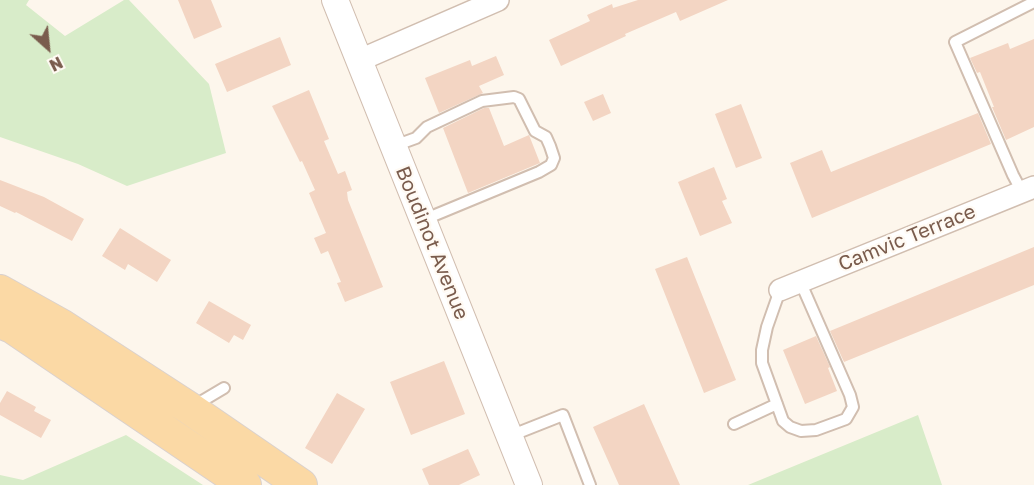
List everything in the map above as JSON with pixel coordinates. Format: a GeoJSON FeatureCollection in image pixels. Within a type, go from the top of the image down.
{"type":"FeatureCollection","features":[{"type":"Feature","properties":{"kind":"main road"},"geometry":{"type":"LineString","coordinates":[[0,291],[61,325],[189,408],[301,485]]}},
{"type":"Feature","properties":{"kind":"main road"},"geometry":{"type":"LineString","coordinates":[[0,322],[12,327],[246,485]]}},
{"type":"Feature","properties":{"kind":"main road"},"geometry":{"type":"LineString","coordinates":[[170,434],[189,408]]}},
{"type":"Feature","properties":{"kind":"street","name":"Boudinot Avenue"},"geometry":{"type":"LineString","coordinates":[[335,0],[529,485]]}},
{"type":"Feature","properties":{"kind":"street"},"geometry":{"type":"LineString","coordinates":[[360,60],[498,0]]}},
{"type":"Feature","properties":{"kind":"street","name":"Camvic Terrace"},"geometry":{"type":"LineString","coordinates":[[780,290],[1028,189]]}},
{"type":"Feature","properties":{"kind":"lane"},"geometry":{"type":"LineString","coordinates":[[1028,189],[1013,175],[955,42],[1034,2]]}},
{"type":"Feature","properties":{"kind":"lane"},"geometry":{"type":"LineString","coordinates":[[393,146],[416,138],[427,126],[489,98],[514,97],[519,99],[533,127],[546,137],[555,158],[551,165],[539,172],[423,220]]}},
{"type":"Feature","properties":{"kind":"lane"},"geometry":{"type":"LineString","coordinates":[[780,290],[767,327],[762,363],[783,421],[790,427],[801,431],[816,430],[846,419],[853,407],[850,395],[800,281]]}},
{"type":"Feature","properties":{"kind":"lane"},"geometry":{"type":"LineString","coordinates":[[189,408],[224,388]]}},
{"type":"Feature","properties":{"kind":"lane"},"geometry":{"type":"LineString","coordinates":[[734,424],[777,404]]}},
{"type":"Feature","properties":{"kind":"lane"},"geometry":{"type":"LineString","coordinates":[[509,436],[563,415],[590,485]]}},
{"type":"Feature","properties":{"kind":"green space"},"geometry":{"type":"Polygon","coordinates":[[[0,0],[29,0],[26,5],[65,36],[124,0],[129,0],[209,84],[226,153],[127,186],[78,164],[0,137],[0,0]]]}},
{"type":"Feature","properties":{"kind":"green space"},"geometry":{"type":"Polygon","coordinates":[[[918,415],[942,485],[748,485],[918,415]]]}},
{"type":"Feature","properties":{"kind":"green space"},"geometry":{"type":"Polygon","coordinates":[[[126,435],[203,485],[0,485],[0,475],[23,480],[126,435]]]}},
{"type":"Feature","properties":{"kind":"building"},"geometry":{"type":"Polygon","coordinates":[[[178,0],[211,0],[222,27],[194,39],[178,0]]]}},
{"type":"Feature","properties":{"kind":"building"},"geometry":{"type":"Polygon","coordinates":[[[638,0],[728,0],[680,21],[676,12],[561,66],[549,40],[590,21],[587,15],[612,4],[613,8],[638,0]]]}},
{"type":"Feature","properties":{"kind":"building"},"geometry":{"type":"Polygon","coordinates":[[[280,37],[291,65],[227,92],[215,64],[280,37]]]}},
{"type":"Feature","properties":{"kind":"building"},"geometry":{"type":"Polygon","coordinates":[[[1034,39],[1034,127],[1006,140],[980,72],[977,73],[970,58],[1008,43],[1010,49],[1034,39]]]}},
{"type":"Feature","properties":{"kind":"building"},"geometry":{"type":"Polygon","coordinates":[[[496,56],[504,75],[479,86],[483,93],[439,113],[425,78],[470,60],[472,66],[496,56]]]}},
{"type":"Feature","properties":{"kind":"building"},"geometry":{"type":"Polygon","coordinates":[[[309,90],[329,139],[324,141],[338,174],[345,171],[352,190],[347,192],[348,200],[383,287],[345,302],[337,283],[341,282],[328,251],[321,254],[314,238],[326,233],[309,193],[315,190],[272,106],[309,90]]]}},
{"type":"Feature","properties":{"kind":"building"},"geometry":{"type":"Polygon","coordinates":[[[603,94],[611,113],[593,121],[584,102],[603,94]]]}},
{"type":"Feature","properties":{"kind":"building"},"geometry":{"type":"Polygon","coordinates":[[[741,104],[762,158],[736,168],[715,114],[741,104]]]}},
{"type":"Feature","properties":{"kind":"building"},"geometry":{"type":"Polygon","coordinates":[[[484,108],[489,108],[504,146],[529,135],[540,163],[468,193],[443,128],[484,108]]]}},
{"type":"Feature","properties":{"kind":"building"},"geometry":{"type":"Polygon","coordinates":[[[978,113],[991,144],[812,218],[790,163],[822,150],[831,172],[978,113]]]}},
{"type":"Feature","properties":{"kind":"building"},"geometry":{"type":"Polygon","coordinates":[[[714,167],[727,199],[722,201],[732,223],[700,236],[678,182],[714,167]]]}},
{"type":"Feature","properties":{"kind":"building"},"geometry":{"type":"Polygon","coordinates":[[[0,180],[44,197],[84,219],[72,241],[0,206],[0,180]]]}},
{"type":"Feature","properties":{"kind":"building"},"geometry":{"type":"Polygon","coordinates":[[[120,228],[171,260],[157,282],[128,264],[125,270],[102,256],[120,228]]]}},
{"type":"Feature","properties":{"kind":"building"},"geometry":{"type":"Polygon","coordinates":[[[1034,247],[1034,285],[844,362],[830,331],[1034,247]]]}},
{"type":"Feature","properties":{"kind":"building"},"geometry":{"type":"Polygon","coordinates":[[[687,257],[736,380],[704,393],[655,269],[687,257]]]}},
{"type":"Feature","properties":{"kind":"building"},"geometry":{"type":"Polygon","coordinates":[[[209,301],[251,325],[243,340],[234,335],[229,343],[196,323],[209,301]]]}},
{"type":"Feature","properties":{"kind":"building"},"geometry":{"type":"Polygon","coordinates":[[[816,336],[830,367],[828,368],[837,391],[805,404],[783,350],[816,336]]]}},
{"type":"Feature","properties":{"kind":"building"},"geometry":{"type":"Polygon","coordinates":[[[444,361],[465,414],[411,435],[390,382],[444,361]]]}},
{"type":"Feature","properties":{"kind":"building"},"geometry":{"type":"Polygon","coordinates":[[[7,391],[36,407],[34,411],[51,420],[41,438],[0,415],[0,403],[7,391]]]}},
{"type":"Feature","properties":{"kind":"building"},"geometry":{"type":"Polygon","coordinates":[[[337,393],[365,409],[332,464],[305,448],[337,393]]]}},
{"type":"Feature","properties":{"kind":"building"},"geometry":{"type":"Polygon","coordinates":[[[644,404],[680,485],[619,485],[593,427],[644,404]]]}},
{"type":"Feature","properties":{"kind":"building"},"geometry":{"type":"Polygon","coordinates":[[[468,449],[480,475],[459,485],[429,485],[422,469],[468,449]]]}}]}
